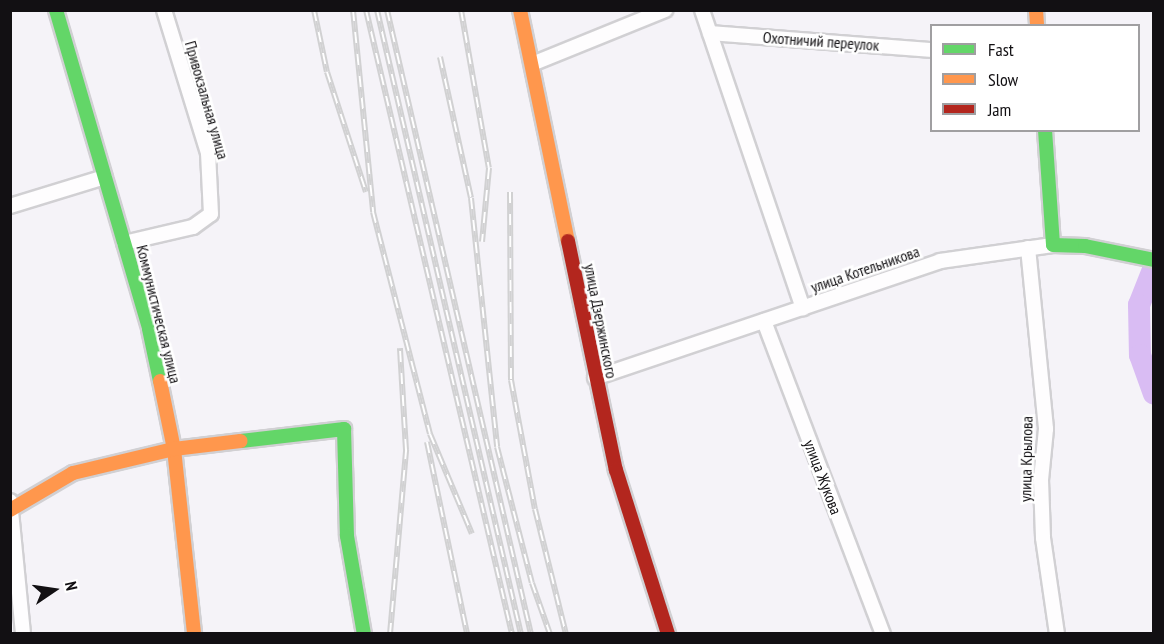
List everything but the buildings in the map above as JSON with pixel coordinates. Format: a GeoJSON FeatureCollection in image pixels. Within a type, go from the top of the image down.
{"type":"FeatureCollection","features":[{"type":"Feature","properties":{"kind":"street","name":"Коммунистическая улица"},"geometry":{"type":"LineString","coordinates":[[56,10],[149,329],[174,449],[194,633]]}},
{"type":"Feature","properties":{"kind":"street","name":"Привокзальная улица"},"geometry":{"type":"LineString","coordinates":[[124,243],[193,227],[211,214],[208,153],[164,10]]}},
{"type":"Feature","properties":{"kind":"street","name":"улица Дзержинского"},"geometry":{"type":"LineString","coordinates":[[520,10],[616,470],[668,633]]}},
{"type":"Feature","properties":{"kind":"street"},"geometry":{"type":"LineString","coordinates":[[532,64],[665,10]]}},
{"type":"Feature","properties":{"kind":"street"},"geometry":{"type":"LineString","coordinates":[[702,10],[803,308]]}},
{"type":"Feature","properties":{"kind":"street","name":"Охотничий переулок"},"geometry":{"type":"LineString","coordinates":[[710,33],[930,50]]}},
{"type":"Feature","properties":{"kind":"street"},"geometry":{"type":"LineString","coordinates":[[1045,132],[1053,245]]}},
{"type":"Feature","properties":{"kind":"street"},"geometry":{"type":"LineString","coordinates":[[10,206],[105,177]]}},
{"type":"Feature","properties":{"kind":"street","name":"улица Котельникова"},"geometry":{"type":"LineString","coordinates":[[595,378],[940,261],[1053,245],[1085,246],[1154,260]]}},
{"type":"Feature","properties":{"kind":"street","name":"улица Крылова"},"geometry":{"type":"LineString","coordinates":[[1028,248],[1046,429],[1041,480],[1043,538],[1057,633]]}},
{"type":"Feature","properties":{"kind":"street","name":"улица Жукова"},"geometry":{"type":"LineString","coordinates":[[764,321],[883,633]]}},
{"type":"Feature","properties":{"kind":"street"},"geometry":{"type":"LineString","coordinates":[[23,633],[11,507],[73,473],[174,449],[344,429],[347,536],[364,633]]}},
{"type":"Feature","properties":{"kind":"waterway"},"geometry":{"type":"LineString","coordinates":[[1154,267],[1139,305],[1140,355],[1154,394]]}},
{"type":"Feature","properties":{"kind":"railway"},"geometry":{"type":"LineString","coordinates":[[314,10],[327,72],[366,192]]}},
{"type":"Feature","properties":{"kind":"railway"},"geometry":{"type":"LineString","coordinates":[[353,10],[373,212],[430,434],[472,534]]}},
{"type":"Feature","properties":{"kind":"railway"},"geometry":{"type":"LineString","coordinates":[[366,10],[512,634]]}},
{"type":"Feature","properties":{"kind":"railway"},"geometry":{"type":"LineString","coordinates":[[377,10],[521,634]]}},
{"type":"Feature","properties":{"kind":"railway"},"geometry":{"type":"LineString","coordinates":[[387,10],[531,634]]}},
{"type":"Feature","properties":{"kind":"railway"},"geometry":{"type":"LineString","coordinates":[[461,10],[489,168],[482,242]]}},
{"type":"Feature","properties":{"kind":"railway"},"geometry":{"type":"LineString","coordinates":[[440,57],[471,198],[497,447],[532,583],[550,634]]}},
{"type":"Feature","properties":{"kind":"railway"},"geometry":{"type":"LineString","coordinates":[[510,192],[511,380],[535,509],[566,634]]}},
{"type":"Feature","properties":{"kind":"railway"},"geometry":{"type":"LineString","coordinates":[[390,634],[406,450],[400,348]]}},
{"type":"Feature","properties":{"kind":"railway"},"geometry":{"type":"LineString","coordinates":[[427,442],[467,634]]}},
{"type":"Feature","properties":{"kind":"traffic: fast"},"geometry":{"type":"LineString","coordinates":[[56,10],[149,329],[160,381]]}},
{"type":"Feature","properties":{"kind":"traffic: fast"},"geometry":{"type":"LineString","coordinates":[[1045,132],[1053,245],[1085,246],[1154,260]]}},
{"type":"Feature","properties":{"kind":"traffic: fast"},"geometry":{"type":"LineString","coordinates":[[241,441],[344,429],[347,536],[364,634]]}},
{"type":"Feature","properties":{"kind":"traffic: slow"},"geometry":{"type":"LineString","coordinates":[[520,10],[568,241]]}},
{"type":"Feature","properties":{"kind":"traffic: slow"},"geometry":{"type":"LineString","coordinates":[[1036,10],[1037,24]]}},
{"type":"Feature","properties":{"kind":"traffic: slow"},"geometry":{"type":"LineString","coordinates":[[160,381],[174,449],[194,634]]}},
{"type":"Feature","properties":{"kind":"traffic: slow"},"geometry":{"type":"LineString","coordinates":[[10,510],[73,473],[174,449],[241,441]]}},
{"type":"Feature","properties":{"kind":"traffic: jam"},"geometry":{"type":"LineString","coordinates":[[568,241],[616,470],[668,634]]}}]}
